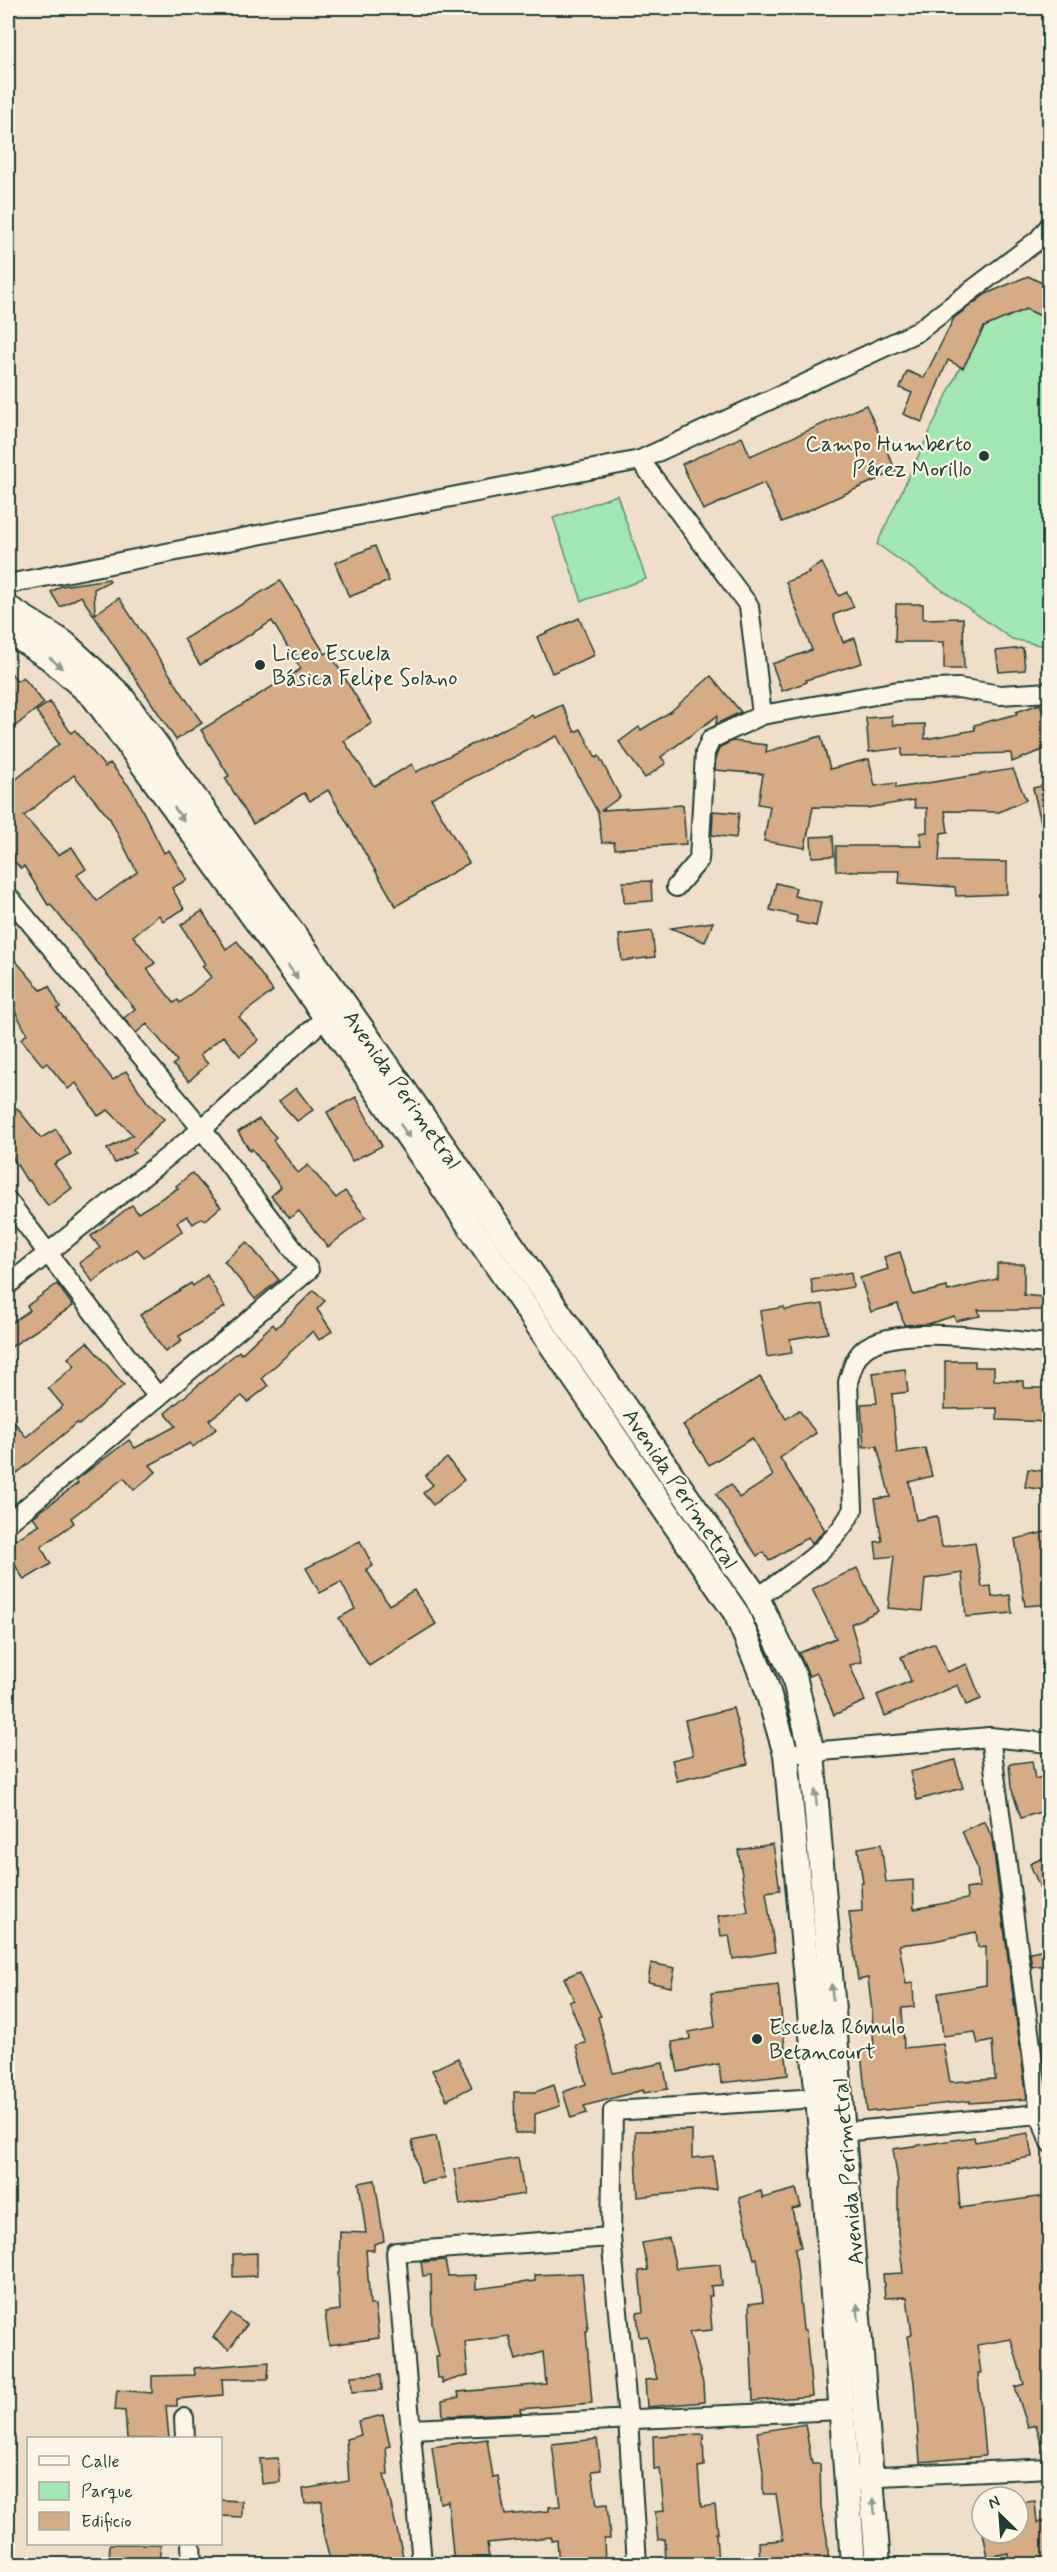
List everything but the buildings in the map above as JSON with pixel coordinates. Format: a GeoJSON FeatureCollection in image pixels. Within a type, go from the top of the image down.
{"type":"FeatureCollection","features":[{"type":"Feature","properties":{"kind":"main road","name":"Avenida Perimetral"},"geometry":{"type":"LineString","coordinates":[[8,608],[64,644],[120,695],[350,1012],[757,1598],[794,1676],[812,1752],[833,2133],[841,2410],[853,2565]]}},
{"type":"Feature","properties":{"kind":"main road","name":"Avenida Perimetral"},"geometry":{"type":"LineString","coordinates":[[8,631],[50,658],[94,697],[326,1017],[736,1613],[765,1682],[786,1754],[817,2098],[833,2133],[871,2475],[878,2565]]}},
{"type":"Feature","properties":{"kind":"street"},"geometry":{"type":"LineString","coordinates":[[8,584],[640,460],[917,332],[1038,240],[1050,225]]}},
{"type":"Feature","properties":{"kind":"street"},"geometry":{"type":"LineString","coordinates":[[640,460],[749,606],[762,716]]}},
{"type":"Feature","properties":{"kind":"street"},"geometry":{"type":"LineString","coordinates":[[676,887],[699,860],[705,753],[711,739],[762,716],[898,691],[958,688],[1000,695],[1050,692]]}},
{"type":"Feature","properties":{"kind":"street"},"geometry":{"type":"LineString","coordinates":[[8,896],[202,1129],[309,1270],[8,1522]]}},
{"type":"Feature","properties":{"kind":"street"},"geometry":{"type":"LineString","coordinates":[[8,1285],[202,1129],[326,1017]]}},
{"type":"Feature","properties":{"kind":"street"},"geometry":{"type":"LineString","coordinates":[[8,1201],[158,1397]]}},
{"type":"Feature","properties":{"kind":"street"},"geometry":{"type":"LineString","coordinates":[[757,1598],[831,1543],[845,1525],[853,1509],[848,1382],[854,1362],[866,1348],[885,1338],[920,1334],[1050,1344]]}},
{"type":"Feature","properties":{"kind":"street"},"geometry":{"type":"LineString","coordinates":[[786,1754],[990,1737],[1050,1743]]}},
{"type":"Feature","properties":{"kind":"street"},"geometry":{"type":"LineString","coordinates":[[990,1737],[1040,2114],[1050,2143]]}},
{"type":"Feature","properties":{"kind":"street"},"geometry":{"type":"LineString","coordinates":[[636,2565],[628,2419],[611,2237],[613,2112],[817,2098]]}},
{"type":"Feature","properties":{"kind":"street"},"geometry":{"type":"LineString","coordinates":[[833,2133],[1040,2114]]}},
{"type":"Feature","properties":{"kind":"street"},"geometry":{"type":"LineString","coordinates":[[422,2565],[396,2252],[611,2237]]}},
{"type":"Feature","properties":{"kind":"street"},"geometry":{"type":"LineString","coordinates":[[411,2429],[841,2410]]}},
{"type":"Feature","properties":{"kind":"street"},"geometry":{"type":"LineString","coordinates":[[184,2418],[185,2437]]}},
{"type":"Feature","properties":{"kind":"street"},"geometry":{"type":"LineString","coordinates":[[846,2478],[1050,2468]]}},
{"type":"Feature","properties":{"kind":"street"},"geometry":{"type":"LineString","coordinates":[[191,2545],[192,2565]]}},
{"type":"Feature","properties":{"kind":"green space","name":"Campo Humberto Pérez Morillo"},"geometry":{"type":"Polygon","coordinates":[[[1026,309],[1049,320],[1049,647],[1012,639],[877,544],[960,367],[965,365],[984,327],[1026,309]]]}},
{"type":"Feature","properties":{"kind":"green space"},"geometry":{"type":"Polygon","coordinates":[[[617,495],[646,579],[582,601],[553,518],[617,495]]]}},
{"type":"Feature","properties":{"kind":"place","name":"Campo Humberto Pérez Morillo"},"geometry":{"type":"Point","coordinates":[984,456]}},
{"type":"Feature","properties":{"kind":"place","name":"Liceo Escuela Básica Felipe Solano"},"geometry":{"type":"Point","coordinates":[260,665]}},
{"type":"Feature","properties":{"kind":"place","name":"Escuela Rómulo Betancourt"},"geometry":{"type":"Point","coordinates":[757,2039]}}]}
